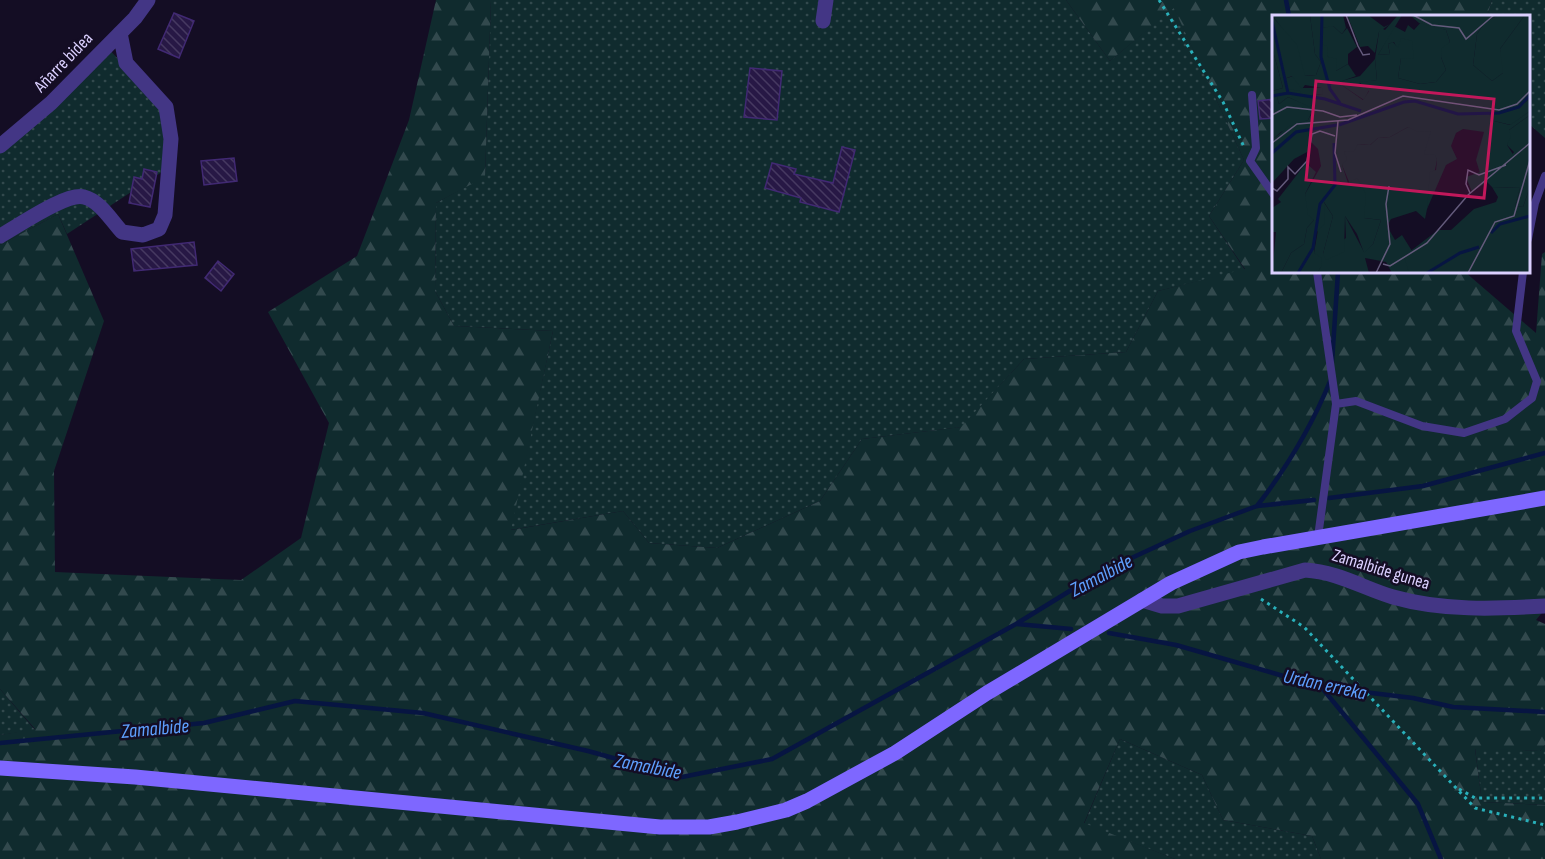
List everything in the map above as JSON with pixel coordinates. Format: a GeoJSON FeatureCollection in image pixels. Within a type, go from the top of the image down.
{"type":"FeatureCollection","features":[{"type":"Feature","properties":{"kind":"main road"},"geometry":{"type":"LineString","coordinates":[[0,768],[135,777],[660,827],[718,825],[786,810],[829,789],[895,753],[1142,600],[1209,563],[1239,552],[1545,498]]}},
{"type":"Feature","properties":{"kind":"street","name":"Añarre bidea"},"geometry":{"type":"LineString","coordinates":[[0,146],[51,103],[135,18],[148,0]]}},
{"type":"Feature","properties":{"kind":"street"},"geometry":{"type":"LineString","coordinates":[[823,21],[826,0]]}},
{"type":"Feature","properties":{"kind":"street"},"geometry":{"type":"LineString","coordinates":[[0,236],[67,199],[83,196],[98,205],[122,232],[143,235],[159,229],[165,215],[171,139],[166,107],[126,63],[120,33]]}},
{"type":"Feature","properties":{"kind":"street","name":"Zamalbide gunea"},"geometry":{"type":"LineString","coordinates":[[1142,600],[1162,606],[1178,606],[1305,570],[1314,570],[1344,577],[1391,596],[1425,604],[1460,608],[1545,606]]}},
{"type":"Feature","properties":{"kind":"lane"},"geometry":{"type":"LineString","coordinates":[[1252,95],[1256,148],[1250,161],[1272,192]]}},
{"type":"Feature","properties":{"kind":"lane"},"geometry":{"type":"LineString","coordinates":[[1530,227],[1534,203],[1545,176]]}},
{"type":"Feature","properties":{"kind":"lane"},"geometry":{"type":"LineString","coordinates":[[1317,273],[1336,404],[1318,537]]}},
{"type":"Feature","properties":{"kind":"lane"},"geometry":{"type":"LineString","coordinates":[[1336,404],[1356,401],[1422,426],[1464,433],[1505,419],[1532,398],[1536,381],[1516,331],[1523,273]]}},
{"type":"Feature","properties":{"kind":"path"},"geometry":{"type":"LineString","coordinates":[[1159,0],[1223,102],[1250,161]]}},
{"type":"Feature","properties":{"kind":"path"},"geometry":{"type":"LineString","coordinates":[[1245,588],[1305,627],[1475,808],[1545,825]]}},
{"type":"Feature","properties":{"kind":"path"},"geometry":{"type":"LineString","coordinates":[[1455,787],[1475,798],[1545,798]]}},
{"type":"Feature","properties":{"kind":"green space"},"geometry":{"type":"Polygon","coordinates":[[[436,0],[491,0],[485,177],[436,203],[435,291],[454,326],[553,331],[511,530],[623,511],[649,543],[717,548],[820,501],[862,439],[961,427],[1024,359],[1126,352],[1158,291],[1245,269],[1209,216],[1244,160],[1174,8],[1110,61],[1066,0],[1492,0],[1487,15],[1272,15],[1272,273],[1466,273],[1536,333],[1542,254],[1545,252],[1545,609],[1536,620],[1545,624],[1545,745],[1540,751],[1475,749],[1482,802],[1545,805],[1545,859],[1321,859],[1312,836],[1223,820],[1202,775],[1120,739],[1084,823],[1175,859],[0,859],[0,735],[35,729],[0,689],[0,245],[58,214],[104,321],[54,471],[55,572],[241,580],[301,538],[329,423],[268,312],[357,256],[409,120],[436,0]]]}},
{"type":"Feature","properties":{"kind":"green space"},"geometry":{"type":"Polygon","coordinates":[[[491,0],[1066,0],[1110,61],[1174,7],[1244,160],[1209,216],[1245,270],[1158,291],[1126,352],[1024,359],[962,427],[862,439],[820,501],[717,548],[649,543],[623,511],[510,530],[553,331],[454,326],[435,291],[436,203],[485,176],[491,0]]]}},
{"type":"Feature","properties":{"kind":"green space"},"geometry":{"type":"Polygon","coordinates":[[[1492,0],[1545,0],[1545,138],[1530,125],[1530,15],[1487,15],[1492,0]]]}},
{"type":"Feature","properties":{"kind":"green space"},"geometry":{"type":"Polygon","coordinates":[[[105,45],[162,106],[171,166],[67,234],[58,214],[0,245],[0,141],[105,45]]]}},
{"type":"Feature","properties":{"kind":"green space"},"geometry":{"type":"Polygon","coordinates":[[[0,689],[35,730],[0,735],[0,689]]]}},
{"type":"Feature","properties":{"kind":"green space"},"geometry":{"type":"Polygon","coordinates":[[[1120,739],[1202,775],[1223,820],[1312,836],[1321,859],[1175,859],[1084,824],[1120,739]]]}},
{"type":"Feature","properties":{"kind":"green space"},"geometry":{"type":"Polygon","coordinates":[[[1545,745],[1545,805],[1482,802],[1475,748],[1540,751],[1545,745]]]}},
{"type":"Feature","properties":{"kind":"building"},"geometry":{"type":"Polygon","coordinates":[[[174,13],[194,21],[179,58],[158,49],[174,13]]]}},
{"type":"Feature","properties":{"kind":"building"},"geometry":{"type":"Polygon","coordinates":[[[750,68],[782,71],[777,120],[744,117],[750,68]]]}},
{"type":"Feature","properties":{"kind":"building"},"geometry":{"type":"Polygon","coordinates":[[[1272,99],[1272,118],[1260,119],[1258,101],[1272,99]]]}},
{"type":"Feature","properties":{"kind":"building"},"geometry":{"type":"Polygon","coordinates":[[[842,147],[855,150],[839,212],[800,202],[801,198],[765,188],[772,163],[796,169],[794,174],[833,183],[842,147]]]}},
{"type":"Feature","properties":{"kind":"building"},"geometry":{"type":"Polygon","coordinates":[[[234,158],[237,181],[204,185],[201,161],[234,158]]]}},
{"type":"Feature","properties":{"kind":"building"},"geometry":{"type":"Polygon","coordinates":[[[144,169],[157,172],[150,207],[129,203],[134,177],[142,179],[144,169]]]}},
{"type":"Feature","properties":{"kind":"building"},"geometry":{"type":"Polygon","coordinates":[[[194,242],[197,265],[134,271],[131,249],[194,242]]]}},
{"type":"Feature","properties":{"kind":"building"},"geometry":{"type":"Polygon","coordinates":[[[218,261],[234,274],[221,291],[205,278],[218,261]]]}},
{"type":"Feature","properties":{"kind":"waterway"},"geometry":{"type":"LineString","coordinates":[[1286,0],[1289,15]]}},
{"type":"Feature","properties":{"kind":"waterway"},"geometry":{"type":"LineString","coordinates":[[1332,362],[1338,273]]}},
{"type":"Feature","properties":{"kind":"waterway"},"geometry":{"type":"LineString","coordinates":[[1257,506],[1298,445],[1331,379]]}},
{"type":"Feature","properties":{"kind":"waterway","name":"Zamalbide"},"geometry":{"type":"LineString","coordinates":[[1329,498],[1423,486],[1545,453]]}},
{"type":"Feature","properties":{"kind":"waterway","name":"Zamalbide"},"geometry":{"type":"LineString","coordinates":[[0,743],[204,723],[295,701],[423,713],[588,751],[682,777],[772,759],[1016,624],[1099,573],[1190,531],[1257,506],[1314,500]]}},
{"type":"Feature","properties":{"kind":"waterway","name":"Urdan erreka"},"geometry":{"type":"LineString","coordinates":[[1017,624],[1071,629]]}},
{"type":"Feature","properties":{"kind":"waterway","name":"Urdan erreka"},"geometry":{"type":"LineString","coordinates":[[1109,633],[1176,645],[1322,687],[1413,698],[1453,707],[1545,712]]}},
{"type":"Feature","properties":{"kind":"waterway"},"geometry":{"type":"LineString","coordinates":[[1322,688],[1418,804],[1441,859]]}}]}
